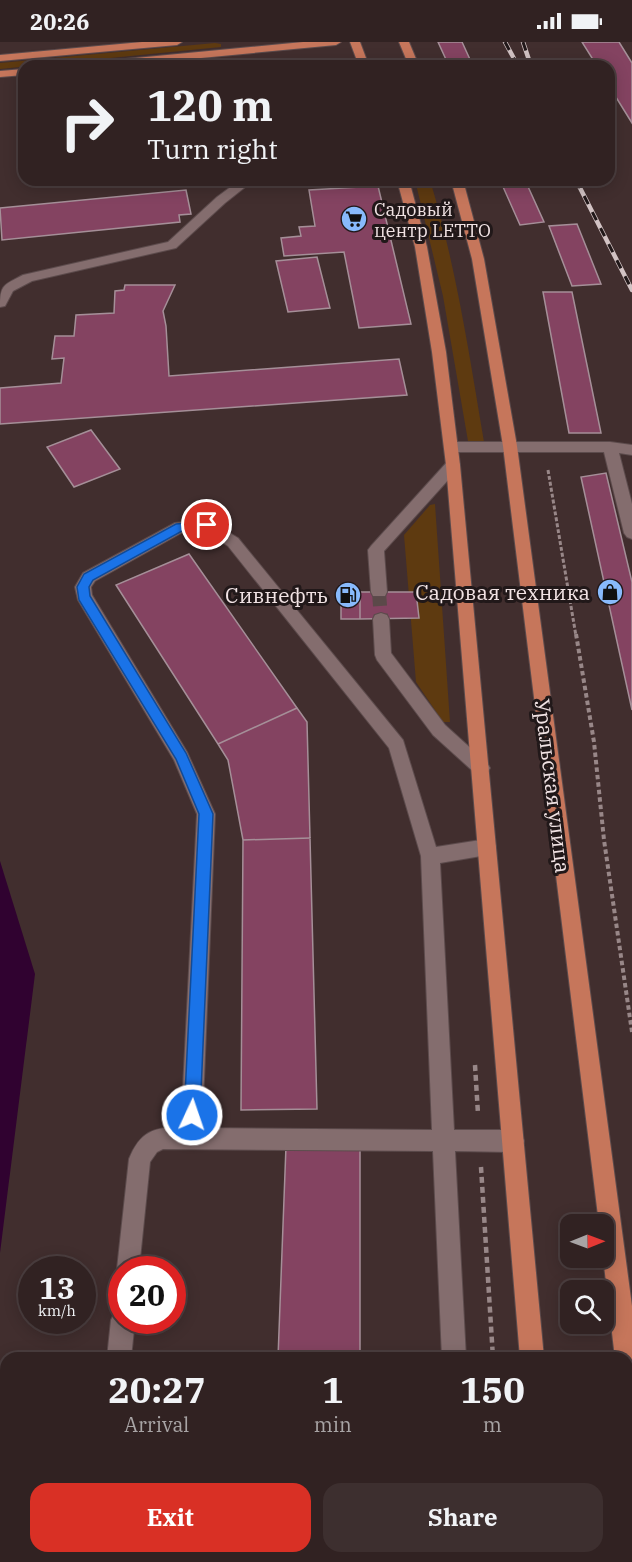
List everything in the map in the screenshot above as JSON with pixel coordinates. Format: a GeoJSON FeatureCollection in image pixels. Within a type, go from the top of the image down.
{"type":"FeatureCollection","features":[{"type":"Feature","properties":{"kind":"main road"},"geometry":{"type":"LineString","coordinates":[[0,58],[86,46],[177,42]]}},
{"type":"Feature","properties":{"kind":"main road"},"geometry":{"type":"LineString","coordinates":[[251,50],[266,42]]}},
{"type":"Feature","properties":{"kind":"main road"},"geometry":{"type":"LineString","coordinates":[[146,60],[336,42]]}},
{"type":"Feature","properties":{"kind":"main road"},"geometry":{"type":"LineString","coordinates":[[355,42],[362,60]]}},
{"type":"Feature","properties":{"kind":"main road"},"geometry":{"type":"LineString","coordinates":[[404,42],[412,60]]}},
{"type":"Feature","properties":{"kind":"main road"},"geometry":{"type":"LineString","coordinates":[[0,74],[18,72]]}},
{"type":"Feature","properties":{"kind":"main road"},"geometry":{"type":"LineString","coordinates":[[405,186],[422,248],[439,352],[452,456],[531,1352]]}},
{"type":"Feature","properties":{"kind":"main road","name":"Уральская улица"},"geometry":{"type":"LineString","coordinates":[[459,186],[478,259],[510,446],[626,1352]]}},
{"type":"Feature","properties":{"kind":"street"},"geometry":{"type":"LineString","coordinates":[[0,303],[8,288],[28,278],[172,245],[220,200],[240,186]]}},
{"type":"Feature","properties":{"kind":"street"},"geometry":{"type":"LineString","coordinates":[[379,592],[376,550],[452,456],[510,446],[610,447],[632,450]]}},
{"type":"Feature","properties":{"kind":"street"},"geometry":{"type":"LineString","coordinates":[[610,447],[632,533]]}},
{"type":"Feature","properties":{"kind":"street"},"geometry":{"type":"LineString","coordinates":[[191,1138],[206,814],[182,757],[84,596],[83,587],[88,577],[180,527],[207,525],[233,542],[398,745],[430,856],[454,1352]]}},
{"type":"Feature","properties":{"kind":"street"},"geometry":{"type":"LineString","coordinates":[[381,619],[383,655],[439,730],[481,768]]}},
{"type":"Feature","properties":{"kind":"street"},"geometry":{"type":"LineString","coordinates":[[430,856],[488,847]]}},
{"type":"Feature","properties":{"kind":"street"},"geometry":{"type":"LineString","coordinates":[[129,1256],[140,1158],[149,1144],[162,1138],[513,1141]]}},
{"type":"Feature","properties":{"kind":"street"},"geometry":{"type":"LineString","coordinates":[[120,1352],[122,1334]]}},
{"type":"Feature","properties":{"kind":"path"},"geometry":{"type":"LineString","coordinates":[[542,447],[561,541],[594,742],[604,840],[632,1032]]}},
{"type":"Feature","properties":{"kind":"path"},"geometry":{"type":"LineString","coordinates":[[479,1141],[493,1352]]}},
{"type":"Feature","properties":{"kind":"shaded area"},"geometry":{"type":"Polygon","coordinates":[[[221,44],[221,47],[90,60],[32,60],[221,44]]]}},
{"type":"Feature","properties":{"kind":"shaded area"},"geometry":{"type":"Polygon","coordinates":[[[18,61],[18,67],[0,69],[0,63],[18,61]]]}},
{"type":"Feature","properties":{"kind":"shaded area"},"geometry":{"type":"Polygon","coordinates":[[[416,186],[432,186],[439,212],[461,310],[484,442],[468,441],[443,296],[416,186]]]}},
{"type":"Feature","properties":{"kind":"shaded area"},"geometry":{"type":"Polygon","coordinates":[[[435,504],[450,722],[443,722],[416,682],[404,535],[430,505],[435,504]]]}},
{"type":"Feature","properties":{"kind":"shaded area"},"geometry":{"type":"Polygon","coordinates":[[[0,861],[35,974],[0,1253],[0,861]]]}},
{"type":"Feature","properties":{"kind":"building"},"geometry":{"type":"Polygon","coordinates":[[[438,42],[462,42],[470,60],[446,60],[438,42]]]}},
{"type":"Feature","properties":{"kind":"building"},"geometry":{"type":"Polygon","coordinates":[[[582,42],[619,42],[632,63],[632,123],[615,96],[615,60],[593,60],[582,42]]]}},
{"type":"Feature","properties":{"kind":"building"},"geometry":{"type":"Polygon","coordinates":[[[378,186],[411,324],[359,328],[344,252],[284,256],[281,238],[301,236],[299,227],[315,226],[309,190],[378,186]]]}},
{"type":"Feature","properties":{"kind":"building"},"geometry":{"type":"Polygon","coordinates":[[[503,186],[528,186],[544,222],[520,225],[503,186]]]}},
{"type":"Feature","properties":{"kind":"building"},"geometry":{"type":"Polygon","coordinates":[[[186,190],[191,214],[179,215],[180,222],[2,240],[0,208],[186,190]]]}},
{"type":"Feature","properties":{"kind":"building"},"geometry":{"type":"Polygon","coordinates":[[[577,224],[601,284],[572,286],[549,226],[577,224]]]}},
{"type":"Feature","properties":{"kind":"building"},"geometry":{"type":"Polygon","coordinates":[[[317,257],[330,308],[288,312],[276,261],[317,257]]]}},
{"type":"Feature","properties":{"kind":"building"},"geometry":{"type":"Polygon","coordinates":[[[125,285],[175,285],[163,311],[169,376],[399,359],[407,395],[0,424],[0,388],[61,383],[64,358],[52,359],[55,336],[74,336],[76,315],[114,313],[115,291],[124,290],[125,285]]]}},
{"type":"Feature","properties":{"kind":"building"},"geometry":{"type":"Polygon","coordinates":[[[543,292],[572,292],[601,433],[569,433],[543,292]]]}},
{"type":"Feature","properties":{"kind":"building"},"geometry":{"type":"Polygon","coordinates":[[[91,430],[120,469],[74,487],[47,447],[91,430]]]}},
{"type":"Feature","properties":{"kind":"building"},"geometry":{"type":"Polygon","coordinates":[[[606,473],[632,582],[632,710],[581,477],[606,473]]]}},
{"type":"Feature","properties":{"kind":"building"},"geometry":{"type":"Polygon","coordinates":[[[189,554],[297,708],[218,744],[116,585],[189,554]]]}},
{"type":"Feature","properties":{"kind":"building"},"geometry":{"type":"Polygon","coordinates":[[[341,592],[360,592],[360,619],[341,619],[341,592]]]}},
{"type":"Feature","properties":{"kind":"building"},"geometry":{"type":"Polygon","coordinates":[[[360,592],[416,592],[419,618],[360,619],[360,592]]]}},
{"type":"Feature","properties":{"kind":"building"},"geometry":{"type":"Polygon","coordinates":[[[297,708],[307,722],[310,838],[243,840],[228,760],[218,744],[297,708]]]}},
{"type":"Feature","properties":{"kind":"building"},"geometry":{"type":"Polygon","coordinates":[[[310,838],[317,1109],[241,1110],[243,840],[310,838]]]}},
{"type":"Feature","properties":{"kind":"building"},"geometry":{"type":"Polygon","coordinates":[[[286,1146],[360,1147],[360,1352],[278,1352],[286,1146]]]}},
{"type":"Feature","properties":{"kind":"tunnel"},"geometry":{"type":"LineString","coordinates":[[379,592],[381,619]]}},
{"type":"Feature","properties":{"kind":"railway"},"geometry":{"type":"LineString","coordinates":[[505,42],[515,60]]}},
{"type":"Feature","properties":{"kind":"railway"},"geometry":{"type":"LineString","coordinates":[[523,42],[529,60]]}},
{"type":"Feature","properties":{"kind":"railway"},"geometry":{"type":"LineString","coordinates":[[579,186],[632,290]]}},
{"type":"Feature","properties":{"kind":"place","name":"Садовый центр LETTO"},"geometry":{"type":"Point","coordinates":[354,219]}},
{"type":"Feature","properties":{"kind":"place","name":"Садовая техника"},"geometry":{"type":"Point","coordinates":[610,592]}},
{"type":"Feature","properties":{"kind":"place","name":"Сивнефть"},"geometry":{"type":"Point","coordinates":[348,595]}},
{"type":"Feature","properties":{"kind":"route"},"geometry":{"type":"LineString","coordinates":[[192,1115],[206,814],[182,757],[84,596],[83,587],[88,577],[180,527],[207,525]]}}]}
